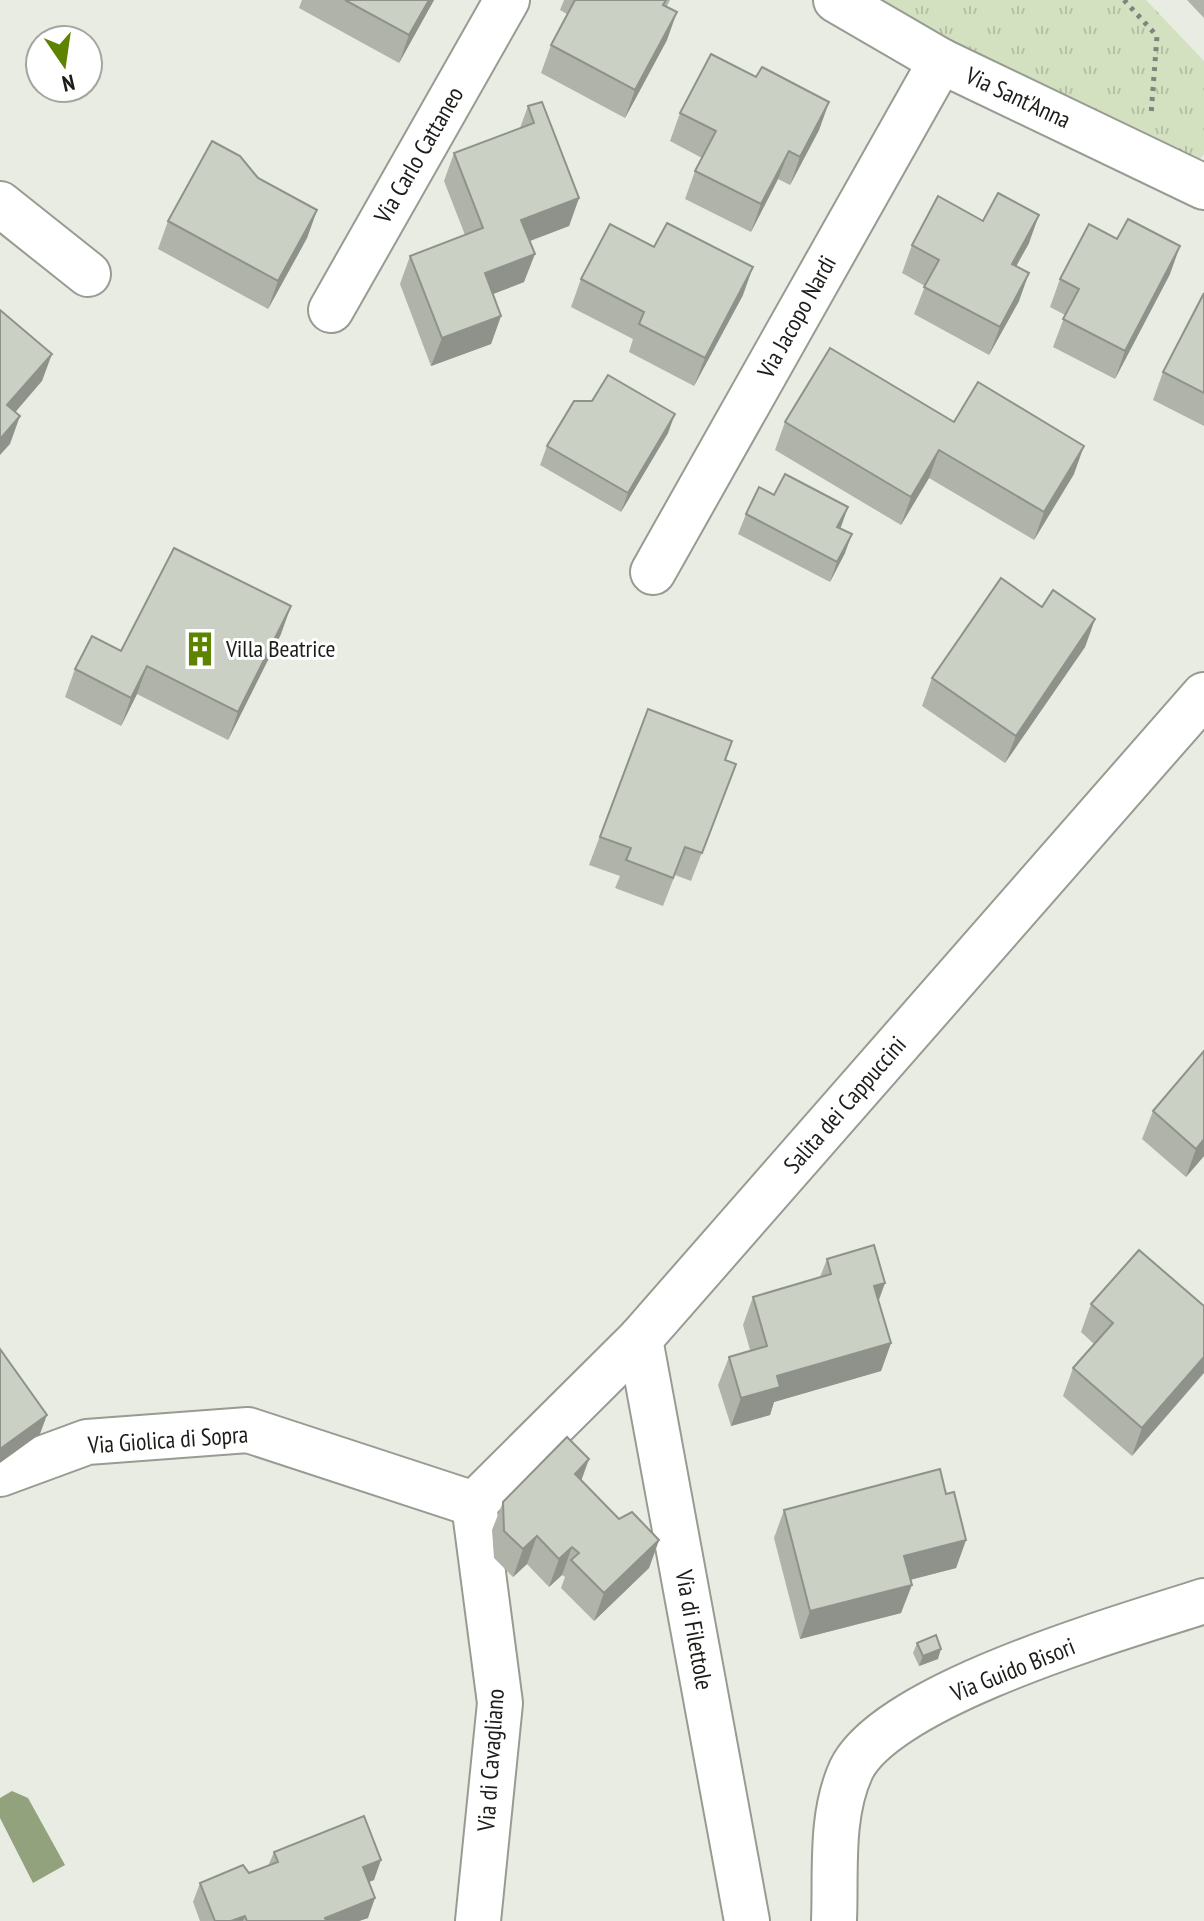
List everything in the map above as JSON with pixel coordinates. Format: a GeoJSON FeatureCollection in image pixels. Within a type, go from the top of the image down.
{"type":"FeatureCollection","features":[{"type":"Feature","properties":{"kind":"street","name":"Via Carlo Cattaneo"},"geometry":{"type":"LineString","coordinates":[[331,310],[507,0]]}},
{"type":"Feature","properties":{"kind":"street","name":"Via Sant'Anna"},"geometry":{"type":"LineString","coordinates":[[836,0],[941,61],[1204,187]]}},
{"type":"Feature","properties":{"kind":"street","name":"Via Jacopo Nardi"},"geometry":{"type":"LineString","coordinates":[[653,572],[941,61]]}},
{"type":"Feature","properties":{"kind":"street"},"geometry":{"type":"LineString","coordinates":[[0,204],[88,274]]}},
{"type":"Feature","properties":{"kind":"street","name":"Salita dei Cappuccini"},"geometry":{"type":"LineString","coordinates":[[474,1504],[640,1339],[1204,695]]}},
{"type":"Feature","properties":{"kind":"street","name":"Via di Filettole"},"geometry":{"type":"LineString","coordinates":[[640,1339],[747,1921]]}},
{"type":"Feature","properties":{"kind":"street","name":"Via Giolica di Sopra"},"geometry":{"type":"LineString","coordinates":[[0,1474],[87,1442],[248,1430],[474,1504]]}},
{"type":"Feature","properties":{"kind":"street","name":"Via di Cavagliano"},"geometry":{"type":"LineString","coordinates":[[474,1504],[500,1703],[478,1921]]}},
{"type":"Feature","properties":{"kind":"street","name":"Via Guido Bisori"},"geometry":{"type":"LineString","coordinates":[[834,1921],[837,1813],[852,1768],[887,1730],[968,1684],[1122,1627],[1204,1601]]}},
{"type":"Feature","properties":{"kind":"path"},"geometry":{"type":"LineString","coordinates":[[1124,0],[1157,36],[1151,120]]}},
{"type":"Feature","properties":{"kind":"green space"},"geometry":{"type":"Polygon","coordinates":[[[861,0],[1146,0],[1204,61],[1204,154],[1191,169],[861,0]]]}},
{"type":"Feature","properties":{"kind":"shaded area"},"geometry":{"type":"Polygon","coordinates":[[[12,1791],[28,1798],[65,1865],[33,1883],[0,1818],[0,1798],[12,1791]]]}},
{"type":"Feature","properties":{"kind":"building"},"geometry":{"type":"Polygon","coordinates":[[[345,0],[429,0],[409,35],[345,0]]]}},
{"type":"Feature","properties":{"kind":"building"},"geometry":{"type":"Polygon","coordinates":[[[575,0],[666,0],[663,5],[677,12],[635,90],[551,45],[575,0]]]}},
{"type":"Feature","properties":{"kind":"building"},"geometry":{"type":"Polygon","coordinates":[[[711,54],[756,77],[762,67],[829,102],[800,157],[789,151],[761,204],[695,171],[716,131],[680,113],[711,54]]]}},
{"type":"Feature","properties":{"kind":"building"},"geometry":{"type":"Polygon","coordinates":[[[542,102],[579,198],[521,220],[535,254],[485,273],[501,316],[442,338],[410,256],[483,228],[454,153],[534,123],[528,106],[542,102]]]}},
{"type":"Feature","properties":{"kind":"building"},"geometry":{"type":"Polygon","coordinates":[[[212,141],[240,156],[258,178],[317,210],[278,281],[168,221],[212,141]]]}},
{"type":"Feature","properties":{"kind":"building"},"geometry":{"type":"Polygon","coordinates":[[[998,193],[1039,215],[1012,264],[1029,273],[1000,327],[924,287],[939,260],[912,245],[938,196],[983,221],[998,193]]]}},
{"type":"Feature","properties":{"kind":"building"},"geometry":{"type":"Polygon","coordinates":[[[1128,219],[1180,246],[1125,351],[1063,319],[1079,289],[1060,279],[1089,224],[1117,239],[1128,219]]]}},
{"type":"Feature","properties":{"kind":"building"},"geometry":{"type":"Polygon","coordinates":[[[667,223],[753,267],[705,358],[639,324],[644,312],[581,279],[610,224],[654,247],[667,223]]]}},
{"type":"Feature","properties":{"kind":"building"},"geometry":{"type":"Polygon","coordinates":[[[1204,293],[1204,393],[1163,372],[1204,293]]]}},
{"type":"Feature","properties":{"kind":"building"},"geometry":{"type":"Polygon","coordinates":[[[0,310],[52,354],[7,405],[20,416],[0,439],[0,310]]]}},
{"type":"Feature","properties":{"kind":"building"},"geometry":{"type":"Polygon","coordinates":[[[830,348],[954,422],[978,382],[1084,446],[1044,512],[939,450],[911,497],[785,422],[830,348]]]}},
{"type":"Feature","properties":{"kind":"building"},"geometry":{"type":"Polygon","coordinates":[[[608,375],[675,414],[628,493],[547,446],[574,401],[592,401],[608,375]]]}},
{"type":"Feature","properties":{"kind":"building"},"geometry":{"type":"Polygon","coordinates":[[[785,474],[848,507],[837,527],[852,534],[837,562],[746,514],[759,487],[774,495],[785,474]]]}},
{"type":"Feature","properties":{"kind":"building","name":"Villa Beatrice"},"geometry":{"type":"Polygon","coordinates":[[[174,548],[291,606],[238,712],[147,666],[131,698],[75,669],[92,636],[121,651],[174,548]]]}},
{"type":"Feature","properties":{"kind":"building"},"geometry":{"type":"Polygon","coordinates":[[[1001,578],[1042,607],[1053,590],[1095,619],[1016,736],[932,678],[1001,578]]]}},
{"type":"Feature","properties":{"kind":"building"},"geometry":{"type":"Polygon","coordinates":[[[648,709],[732,741],[725,760],[736,764],[702,853],[685,847],[673,878],[626,860],[631,848],[600,837],[648,709]]]}},
{"type":"Feature","properties":{"kind":"building"},"geometry":{"type":"Polygon","coordinates":[[[1204,1051],[1204,1139],[1196,1149],[1153,1111],[1204,1051]]]}},
{"type":"Feature","properties":{"kind":"building"},"geometry":{"type":"Polygon","coordinates":[[[874,1245],[885,1283],[874,1286],[891,1343],[777,1376],[780,1387],[741,1398],[729,1357],[767,1346],[753,1297],[831,1274],[827,1259],[874,1245]]]}},
{"type":"Feature","properties":{"kind":"building"},"geometry":{"type":"Polygon","coordinates":[[[1139,1250],[1204,1306],[1204,1357],[1142,1428],[1073,1368],[1113,1323],[1091,1304],[1139,1250]]]}},
{"type":"Feature","properties":{"kind":"building"},"geometry":{"type":"Polygon","coordinates":[[[0,1349],[47,1415],[0,1449],[0,1349]]]}},
{"type":"Feature","properties":{"kind":"building"},"geometry":{"type":"Polygon","coordinates":[[[567,1437],[589,1459],[575,1474],[619,1519],[632,1512],[659,1540],[604,1593],[571,1560],[579,1553],[572,1547],[559,1559],[537,1536],[523,1549],[504,1531],[503,1502],[567,1437]]]}},
{"type":"Feature","properties":{"kind":"building"},"geometry":{"type":"Polygon","coordinates":[[[940,1469],[946,1494],[954,1492],[966,1540],[904,1556],[912,1585],[810,1611],[784,1510],[940,1469]]]}},
{"type":"Feature","properties":{"kind":"building"},"geometry":{"type":"Polygon","coordinates":[[[936,1635],[941,1649],[923,1656],[917,1643],[936,1635]]]}},
{"type":"Feature","properties":{"kind":"building"},"geometry":{"type":"Polygon","coordinates":[[[364,1816],[381,1860],[363,1867],[375,1898],[325,1918],[326,1921],[247,1921],[245,1916],[231,1921],[215,1921],[200,1883],[243,1865],[249,1873],[278,1862],[274,1852],[364,1816]]]}},
{"type":"Feature","properties":{"kind":"place","name":"Villa Beatrice"},"geometry":{"type":"Point","coordinates":[200,649]}}]}
